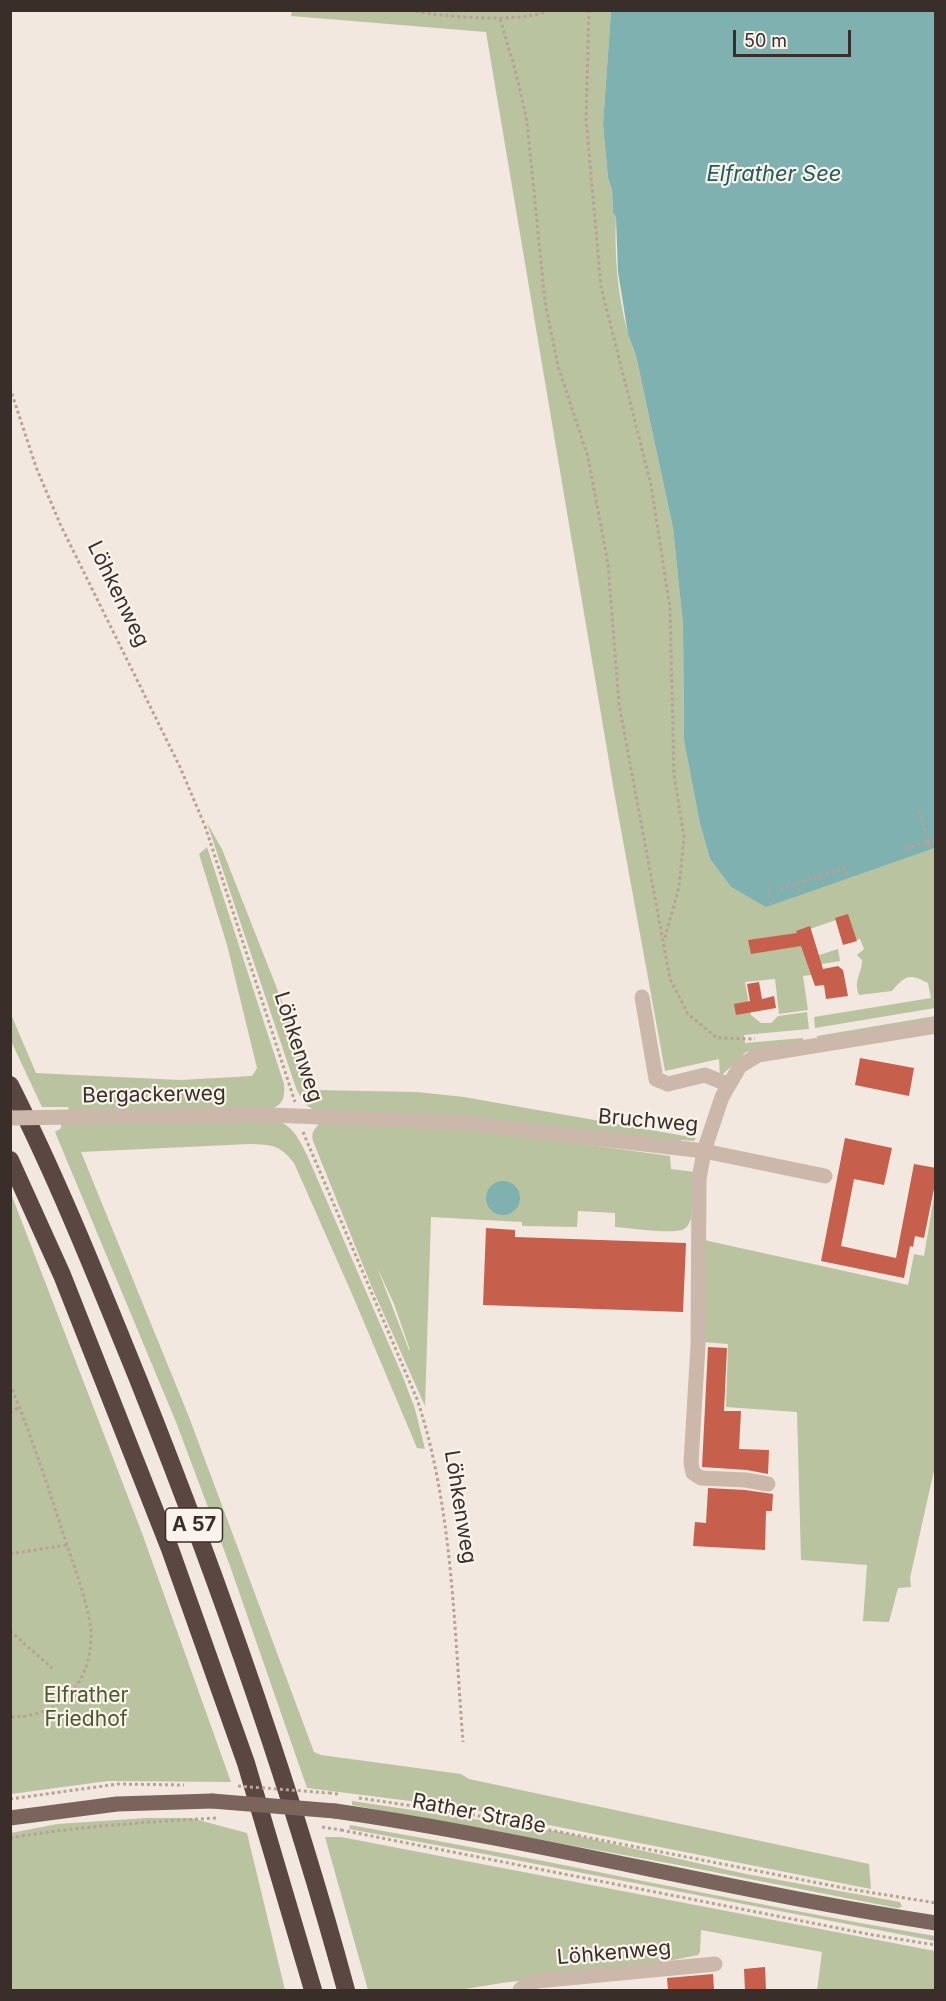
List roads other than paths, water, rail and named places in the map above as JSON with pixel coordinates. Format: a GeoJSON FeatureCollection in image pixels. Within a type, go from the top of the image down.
{"type":"FeatureCollection","features":[{"type":"Feature","properties":{"kind":"highway","name":"A 57"},"geometry":{"type":"LineString","coordinates":[[10,1085],[90,1261],[176,1474],[268,1729],[346,1990]]}},
{"type":"Feature","properties":{"kind":"highway","name":"A 57"},"geometry":{"type":"LineString","coordinates":[[10,1160],[62,1275],[170,1549],[246,1763],[313,1990]]}},
{"type":"Feature","properties":{"kind":"highway"},"geometry":{"type":"LineString","coordinates":[[300,1990],[301,1949]]}},
{"type":"Feature","properties":{"kind":"main road","name":"Rather Straße"},"geometry":{"type":"LineString","coordinates":[[10,1818],[117,1804],[212,1801],[335,1811],[440,1828],[856,1910],[936,1923]]}},
{"type":"Feature","properties":{"kind":"street"},"geometry":{"type":"LineString","coordinates":[[642,997],[656,1079],[668,1084],[705,1075],[729,1085]]}},
{"type":"Feature","properties":{"kind":"street","name":"Bruchweg"},"geometry":{"type":"LineString","coordinates":[[298,1116],[465,1123],[704,1151],[722,1097],[740,1066],[758,1055],[936,1026]]}},
{"type":"Feature","properties":{"kind":"street","name":"Bergackerweg"},"geometry":{"type":"LineString","coordinates":[[10,1118],[298,1116]]}},
{"type":"Feature","properties":{"kind":"street"},"geometry":{"type":"LineString","coordinates":[[768,1484],[746,1480],[701,1478],[693,1473],[698,1345],[699,1179],[704,1151],[825,1176]]}},
{"type":"Feature","properties":{"kind":"street","name":"Löhkenweg"},"geometry":{"type":"LineString","coordinates":[[520,1990],[537,1981],[715,1964]]}},
{"type":"Feature","properties":{"kind":"water","name":"Elfrather See"},"geometry":{"type":"Polygon","coordinates":[[[611,11],[935,11],[935,848],[766,907],[731,887],[710,859],[700,824],[684,741],[683,625],[673,528],[636,356],[628,334],[618,272],[616,217],[613,213],[612,190],[608,178],[603,124],[611,11]]]}},
{"type":"Feature","properties":{"kind":"water"},"geometry":{"type":"Polygon","coordinates":[[[503,1181],[515,1186],[520,1198],[515,1210],[503,1215],[491,1210],[486,1198],[491,1186],[503,1181]]]}},
{"type":"Feature","properties":{"kind":"park label","name":"Elfrather Friedhof"},"geometry":{"type":"Point","coordinates":[86,1708]}}]}
